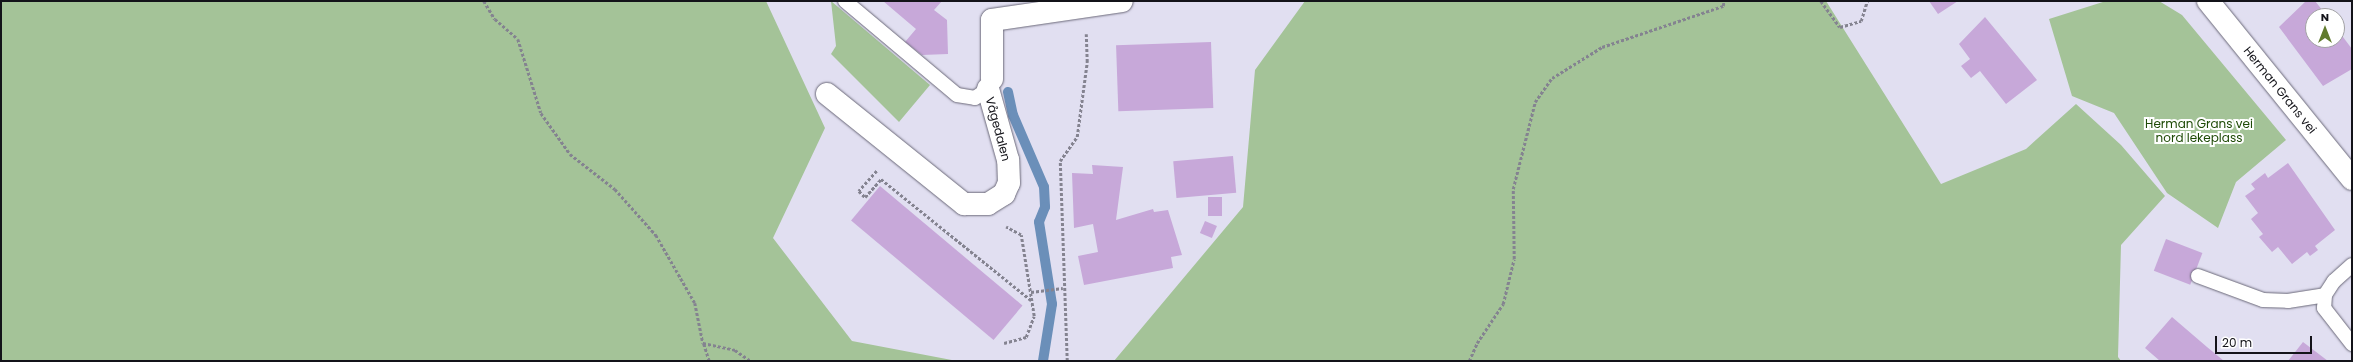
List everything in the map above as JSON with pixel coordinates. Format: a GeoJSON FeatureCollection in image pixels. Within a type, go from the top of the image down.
{"type":"FeatureCollection","features":[{"type":"Feature","properties":{"kind":"street","name":"Herman Grans vei"},"geometry":{"type":"LineString","coordinates":[[2208,1],[2352,179]]}},
{"type":"Feature","properties":{"kind":"street","name":"Vågedalen"},"geometry":{"type":"LineString","coordinates":[[826,94],[859,127],[927,170],[964,204],[988,204],[1004,194],[1009,183],[1008,160],[990,84],[992,20],[1114,5]]}},
{"type":"Feature","properties":{"kind":"lane","name":"Vågedalen"},"geometry":{"type":"LineString","coordinates":[[844,1],[957,95],[975,98],[990,84]]}},
{"type":"Feature","properties":{"kind":"lane"},"geometry":{"type":"LineString","coordinates":[[2352,265],[2325,295],[2324,308],[2352,344]]}},
{"type":"Feature","properties":{"kind":"lane"},"geometry":{"type":"LineString","coordinates":[[2198,276],[2263,300],[2288,301],[2325,295]]}},
{"type":"Feature","properties":{"kind":"path"},"geometry":{"type":"LineString","coordinates":[[484,1],[495,19],[518,39],[541,113],[570,154],[615,189],[656,235],[695,303],[703,343],[709,361]]}},
{"type":"Feature","properties":{"kind":"path"},"geometry":{"type":"LineString","coordinates":[[1469,361],[1476,343],[1503,304],[1514,260],[1513,189],[1535,102],[1552,78],[1602,47],[1723,6],[1724,1]]}},
{"type":"Feature","properties":{"kind":"path"},"geometry":{"type":"LineString","coordinates":[[1821,1],[1840,27],[1861,21],[1867,1]]}},
{"type":"Feature","properties":{"kind":"path"},"geometry":{"type":"LineString","coordinates":[[1067,361],[1063,288],[1060,161],[1077,137],[1086,49]]}},
{"type":"Feature","properties":{"kind":"path"},"geometry":{"type":"LineString","coordinates":[[880,168],[859,191],[865,197],[881,179],[1032,301]]}},
{"type":"Feature","properties":{"kind":"path"},"geometry":{"type":"LineString","coordinates":[[999,225],[1021,235],[1032,292],[1030,332],[1019,341],[1004,343]]}},
{"type":"Feature","properties":{"kind":"path"},"geometry":{"type":"LineString","coordinates":[[1032,292],[1063,288]]}},
{"type":"Feature","properties":{"kind":"path"},"geometry":{"type":"LineString","coordinates":[[703,343],[735,350],[751,361]]}},
{"type":"Feature","properties":{"kind":"green space"},"geometry":{"type":"Polygon","coordinates":[[[1,1],[766,1],[825,128],[773,238],[852,341],[957,361],[1,361],[1,1]]]}},
{"type":"Feature","properties":{"kind":"green space"},"geometry":{"type":"Polygon","coordinates":[[[831,1],[930,85],[899,122],[831,54],[836,46],[831,1]]]}},
{"type":"Feature","properties":{"kind":"green space"},"geometry":{"type":"Polygon","coordinates":[[[1305,1],[1826,1],[1941,184],[2026,149],[2076,104],[2121,145],[2165,196],[2121,245],[2118,357],[2121,361],[1114,361],[1243,207],[1255,70],[1305,1]]]}},
{"type":"Feature","properties":{"kind":"green space","name":"Herman Grans vei nord lekeplass"},"geometry":{"type":"Polygon","coordinates":[[[2106,1],[2159,1],[2182,15],[2286,140],[2236,182],[2218,228],[2167,193],[2114,113],[2072,96],[2049,19],[2106,1]]]}},
{"type":"Feature","properties":{"kind":"building"},"geometry":{"type":"Polygon","coordinates":[[[883,1],[942,1],[934,10],[947,20],[948,54],[922,55],[905,42],[916,29],[883,1]]]}},
{"type":"Feature","properties":{"kind":"building"},"geometry":{"type":"Polygon","coordinates":[[[1929,1],[1958,1],[1938,14],[1929,1]]]}},
{"type":"Feature","properties":{"kind":"building"},"geometry":{"type":"Polygon","coordinates":[[[2306,1],[2315,1],[2321,8],[2305,8],[2305,48],[2345,48],[2345,40],[2352,49],[2352,69],[2323,86],[2279,27],[2306,1]]]}},
{"type":"Feature","properties":{"kind":"building"},"geometry":{"type":"Polygon","coordinates":[[[1985,17],[2037,80],[2006,104],[1980,71],[1971,78],[1961,66],[1970,59],[1959,44],[1985,17]]]}},
{"type":"Feature","properties":{"kind":"building"},"geometry":{"type":"Polygon","coordinates":[[[1211,42],[1213,108],[1118,111],[1116,45],[1211,42]]]}},
{"type":"Feature","properties":{"kind":"building"},"geometry":{"type":"Polygon","coordinates":[[[1233,156],[1236,193],[1176,198],[1173,161],[1233,156]]]}},
{"type":"Feature","properties":{"kind":"building"},"geometry":{"type":"Polygon","coordinates":[[[2288,163],[2335,230],[2315,246],[2318,250],[2310,256],[2307,252],[2292,264],[2278,247],[2272,252],[2259,237],[2263,234],[2251,219],[2258,213],[2245,196],[2255,189],[2251,184],[2265,173],[2268,178],[2288,163]]]}},
{"type":"Feature","properties":{"kind":"building"},"geometry":{"type":"Polygon","coordinates":[[[1092,165],[1123,167],[1116,220],[1153,209],[1154,212],[1168,210],[1182,255],[1171,257],[1173,268],[1084,285],[1078,256],[1098,252],[1093,224],[1074,228],[1072,173],[1093,174],[1092,165]]]}},
{"type":"Feature","properties":{"kind":"building"},"geometry":{"type":"Polygon","coordinates":[[[880,186],[1022,306],[994,340],[851,220],[880,186]]]}},
{"type":"Feature","properties":{"kind":"building"},"geometry":{"type":"Polygon","coordinates":[[[1208,197],[1222,197],[1222,216],[1208,216],[1208,197]]]}},
{"type":"Feature","properties":{"kind":"building"},"geometry":{"type":"Polygon","coordinates":[[[1205,221],[1217,226],[1212,238],[1200,233],[1205,221]]]}},
{"type":"Feature","properties":{"kind":"building"},"geometry":{"type":"Polygon","coordinates":[[[2166,239],[2202,253],[2190,285],[2154,271],[2166,239]]]}},
{"type":"Feature","properties":{"kind":"building"},"geometry":{"type":"Polygon","coordinates":[[[2172,317],[2224,361],[2160,361],[2145,348],[2172,317]]]}},
{"type":"Feature","properties":{"kind":"building"},"geometry":{"type":"Polygon","coordinates":[[[2303,342],[2328,361],[2288,361],[2303,342]]]}},
{"type":"Feature","properties":{"kind":"waterway"},"geometry":{"type":"LineString","coordinates":[[1008,92],[1013,115],[1044,187],[1045,207],[1039,222],[1052,304],[1043,361]]}}]}
